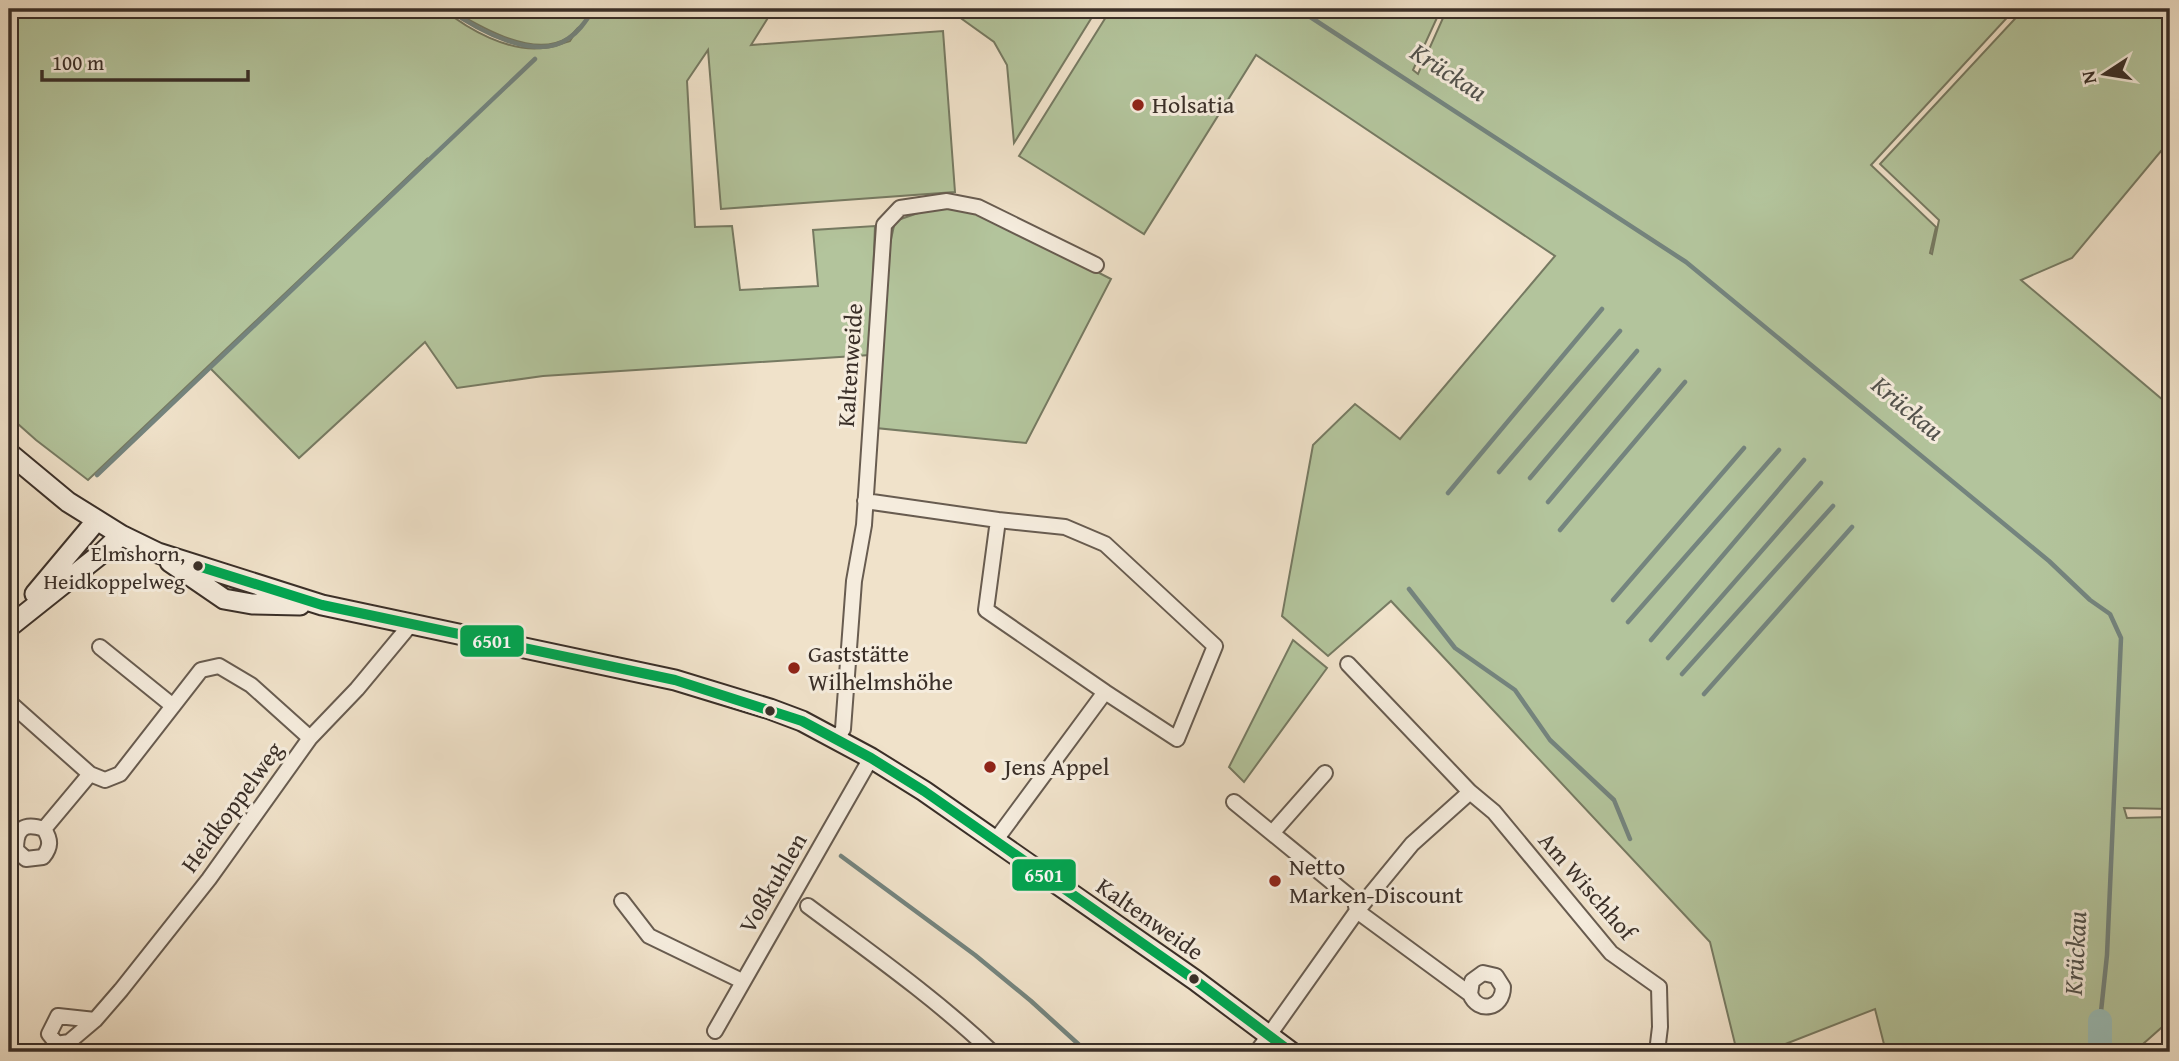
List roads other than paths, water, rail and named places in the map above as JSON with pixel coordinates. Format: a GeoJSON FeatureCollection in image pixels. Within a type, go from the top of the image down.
{"type":"FeatureCollection","features":[{"type":"Feature","properties":{"kind":"main road","name":"Kaltenweide"},"geometry":{"type":"LineString","coordinates":[[9,453],[68,502],[121,535],[158,553],[322,605],[675,680],[770,709],[837,739],[923,791],[1195,979],[1291,1052]]}},
{"type":"Feature","properties":{"kind":"main road"},"geometry":{"type":"LineString","coordinates":[[9,626],[97,520]]}},
{"type":"Feature","properties":{"kind":"main road"},"geometry":{"type":"LineString","coordinates":[[9,626],[121,535]]}},
{"type":"Feature","properties":{"kind":"street","name":"Kaltenweide"},"geometry":{"type":"LineString","coordinates":[[837,739],[843,729],[854,581],[864,525],[884,225],[900,208],[947,201],[978,207],[1096,265]]}},
{"type":"Feature","properties":{"kind":"street"},"geometry":{"type":"LineString","coordinates":[[865,501],[1065,527],[1105,544],[1214,646],[1177,739],[986,610],[998,520]]}},
{"type":"Feature","properties":{"kind":"street","name":"Heidkoppelweg"},"geometry":{"type":"LineString","coordinates":[[94,1020],[209,879],[310,738],[357,689],[411,624]]}},
{"type":"Feature","properties":{"kind":"street"},"geometry":{"type":"LineString","coordinates":[[100,647],[173,706]]}},
{"type":"Feature","properties":{"kind":"street","name":"Am Wischhof"},"geometry":{"type":"LineString","coordinates":[[1348,664],[1470,792],[1494,812],[1611,953],[1658,987],[1660,1027],[1657,1052]]}},
{"type":"Feature","properties":{"kind":"street"},"geometry":{"type":"LineString","coordinates":[[9,702],[90,774],[105,780],[120,774],[201,670],[219,666],[251,685],[310,738]]}},
{"type":"Feature","properties":{"kind":"street"},"geometry":{"type":"LineString","coordinates":[[995,841],[1105,692]]}},
{"type":"Feature","properties":{"kind":"street","name":"Voßkuhlen"},"geometry":{"type":"LineString","coordinates":[[715,1031],[871,758]]}},
{"type":"Feature","properties":{"kind":"street"},"geometry":{"type":"LineString","coordinates":[[1273,832],[1325,773]]}},
{"type":"Feature","properties":{"kind":"street"},"geometry":{"type":"LineString","coordinates":[[44,829],[90,774]]}},
{"type":"Feature","properties":{"kind":"street"},"geometry":{"type":"LineString","coordinates":[[1256,1052],[1357,911],[1412,844],[1470,792]]}},
{"type":"Feature","properties":{"kind":"street"},"geometry":{"type":"LineString","coordinates":[[1234,803],[1355,901],[1357,911],[1470,994]]}},
{"type":"Feature","properties":{"kind":"street"},"geometry":{"type":"LineString","coordinates":[[622,901],[649,936],[742,981]]}},
{"type":"Feature","properties":{"kind":"street"},"geometry":{"type":"LineString","coordinates":[[808,905],[916,986],[992,1052]]}},
{"type":"Feature","properties":{"kind":"waterway"},"geometry":{"type":"LineString","coordinates":[[448,9],[490,34],[540,47],[555,45],[569,38],[594,9]]}},
{"type":"Feature","properties":{"kind":"waterway","name":"Krückau"},"geometry":{"type":"LineString","coordinates":[[1298,9],[1686,262],[2110,614],[2121,638],[2107,955],[2100,1021]]}},
{"type":"Feature","properties":{"kind":"waterway"},"geometry":{"type":"LineString","coordinates":[[97,475],[535,59]]}},
{"type":"Feature","properties":{"kind":"waterway"},"geometry":{"type":"LineString","coordinates":[[1448,493],[1602,309]]}},
{"type":"Feature","properties":{"kind":"waterway"},"geometry":{"type":"LineString","coordinates":[[1499,472],[1620,331]]}},
{"type":"Feature","properties":{"kind":"waterway"},"geometry":{"type":"LineString","coordinates":[[1530,478],[1637,351]]}},
{"type":"Feature","properties":{"kind":"waterway"},"geometry":{"type":"LineString","coordinates":[[1548,502],[1659,370]]}},
{"type":"Feature","properties":{"kind":"waterway"},"geometry":{"type":"LineString","coordinates":[[1560,530],[1685,382]]}},
{"type":"Feature","properties":{"kind":"waterway"},"geometry":{"type":"LineString","coordinates":[[1613,600],[1744,448]]}},
{"type":"Feature","properties":{"kind":"waterway"},"geometry":{"type":"LineString","coordinates":[[1628,622],[1779,450]]}},
{"type":"Feature","properties":{"kind":"waterway"},"geometry":{"type":"LineString","coordinates":[[1651,640],[1804,460]]}},
{"type":"Feature","properties":{"kind":"waterway"},"geometry":{"type":"LineString","coordinates":[[1668,658],[1821,483]]}},
{"type":"Feature","properties":{"kind":"waterway"},"geometry":{"type":"LineString","coordinates":[[1682,674],[1833,506]]}},
{"type":"Feature","properties":{"kind":"waterway"},"geometry":{"type":"LineString","coordinates":[[1704,694],[1852,527]]}},
{"type":"Feature","properties":{"kind":"waterway"},"geometry":{"type":"LineString","coordinates":[[1409,589],[1455,648],[1515,690],[1550,740],[1614,800],[1630,839]]}},
{"type":"Feature","properties":{"kind":"waterway"},"geometry":{"type":"LineString","coordinates":[[841,856],[975,955],[1087,1052]]}},
{"type":"Feature","properties":{"kind":"waterway","name":"Krückau"},"geometry":{"type":"LineString","coordinates":[[2100,1021],[2100,1052]]}},
{"type":"Feature","properties":{"kind":"place","name":"Holsatia"},"geometry":{"type":"Point","coordinates":[1138,105]}},
{"type":"Feature","properties":{"kind":"place","name":"Elmshorn, Heidkoppelweg"},"geometry":{"type":"Point","coordinates":[198,566]}},
{"type":"Feature","properties":{"kind":"place","name":"Gaststätte Wilhelmshöhe"},"geometry":{"type":"Point","coordinates":[794,668]}},
{"type":"Feature","properties":{"kind":"place","name":"Jens Appel"},"geometry":{"type":"Point","coordinates":[990,767]}},
{"type":"Feature","properties":{"kind":"place","name":"Netto Marken-Discount"},"geometry":{"type":"Point","coordinates":[1275,881]}}]}
